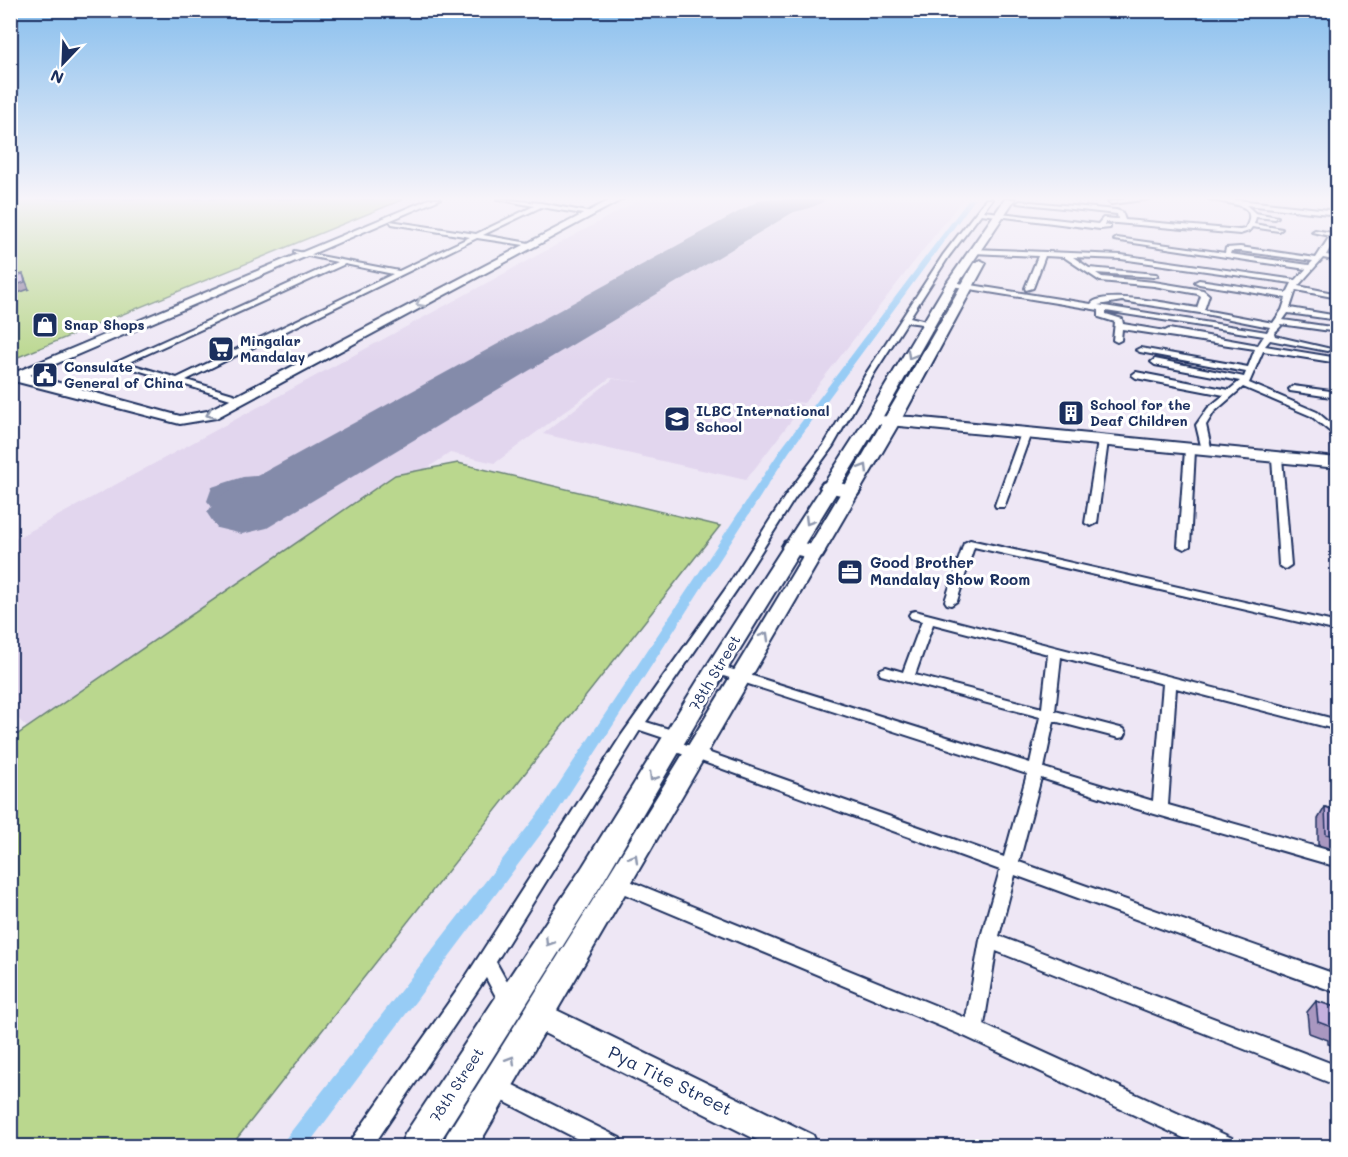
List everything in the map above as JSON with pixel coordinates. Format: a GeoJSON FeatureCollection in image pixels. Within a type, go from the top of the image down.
{"type":"FeatureCollection","features":[{"type":"Feature","properties":{"kind":"main road","name":"78th Street"},"geometry":{"type":"LineString","coordinates":[[417,1146],[510,1004],[675,741],[716,669],[803,550],[883,420],[979,253]]}},
{"type":"Feature","properties":{"kind":"main road","name":"78th Street"},"geometry":{"type":"LineString","coordinates":[[883,420],[930,323],[960,286]]}},
{"type":"Feature","properties":{"kind":"main road","name":"78th Street"},"geometry":{"type":"LineString","coordinates":[[459,1146],[697,753],[741,676],[803,550]]}},
{"type":"Feature","properties":{"kind":"street"},"geometry":{"type":"LineString","coordinates":[[12,375],[301,253],[400,273]]}},
{"type":"Feature","properties":{"kind":"street"},"geometry":{"type":"LineString","coordinates":[[177,381],[442,253]]}},
{"type":"Feature","properties":{"kind":"street"},"geometry":{"type":"LineString","coordinates":[[12,375],[180,420],[211,415],[514,253]]}},
{"type":"Feature","properties":{"kind":"street"},"geometry":{"type":"LineString","coordinates":[[361,1146],[486,961],[637,724],[732,588],[790,497],[828,446],[905,319],[948,253]]}},
{"type":"Feature","properties":{"kind":"street"},"geometry":{"type":"LineString","coordinates":[[1021,253],[1157,262],[1338,296]]}},
{"type":"Feature","properties":{"kind":"street"},"geometry":{"type":"LineString","coordinates":[[1154,284],[1154,275],[1161,253]]}},
{"type":"Feature","properties":{"kind":"street"},"geometry":{"type":"LineString","coordinates":[[1221,253],[1312,268]]}},
{"type":"Feature","properties":{"kind":"street"},"geometry":{"type":"LineString","coordinates":[[1305,253],[1322,254],[1338,259]]}},
{"type":"Feature","properties":{"kind":"street"},"geometry":{"type":"LineString","coordinates":[[1207,452],[1201,425],[1211,410],[1245,382],[1260,348],[1286,310],[1294,288],[1325,253]]}},
{"type":"Feature","properties":{"kind":"street"},"geometry":{"type":"LineString","coordinates":[[1029,288],[1042,254]]}},
{"type":"Feature","properties":{"kind":"street"},"geometry":{"type":"LineString","coordinates":[[1067,255],[1084,270],[1100,279],[1154,284],[1204,294],[1200,311]]}},
{"type":"Feature","properties":{"kind":"street"},"geometry":{"type":"LineString","coordinates":[[240,399],[119,363],[344,262]]}},
{"type":"Feature","properties":{"kind":"street"},"geometry":{"type":"LineString","coordinates":[[1084,270],[1154,275]]}},
{"type":"Feature","properties":{"kind":"street"},"geometry":{"type":"LineString","coordinates":[[1199,282],[1294,288]]}},
{"type":"Feature","properties":{"kind":"street"},"geometry":{"type":"LineString","coordinates":[[960,286],[1094,305],[1270,336],[1327,349]]}},
{"type":"Feature","properties":{"kind":"street"},"geometry":{"type":"LineString","coordinates":[[1094,305],[1102,299],[1122,299],[1278,324],[1338,330]]}},
{"type":"Feature","properties":{"kind":"street"},"geometry":{"type":"LineString","coordinates":[[1103,307],[1102,315],[1117,320],[1119,326],[1117,340]]}},
{"type":"Feature","properties":{"kind":"street"},"geometry":{"type":"LineString","coordinates":[[1286,310],[1338,318]]}},
{"type":"Feature","properties":{"kind":"street"},"geometry":{"type":"LineString","coordinates":[[905,319],[930,323]]}},
{"type":"Feature","properties":{"kind":"street"},"geometry":{"type":"LineString","coordinates":[[1119,326],[1338,361]]}},
{"type":"Feature","properties":{"kind":"street"},"geometry":{"type":"LineString","coordinates":[[1140,350],[1251,370]]}},
{"type":"Feature","properties":{"kind":"street"},"geometry":{"type":"LineString","coordinates":[[1155,362],[1245,382],[1314,414],[1338,435]]}},
{"type":"Feature","properties":{"kind":"street"},"geometry":{"type":"LineString","coordinates":[[1136,375],[1229,393]]}},
{"type":"Feature","properties":{"kind":"street"},"geometry":{"type":"LineString","coordinates":[[1293,389],[1338,395]]}},
{"type":"Feature","properties":{"kind":"street"},"geometry":{"type":"LineString","coordinates":[[1314,414],[1319,409],[1320,393]]}},
{"type":"Feature","properties":{"kind":"street"},"geometry":{"type":"LineString","coordinates":[[883,420],[1338,463]]}},
{"type":"Feature","properties":{"kind":"street"},"geometry":{"type":"LineString","coordinates":[[1000,505],[1026,433]]}},
{"type":"Feature","properties":{"kind":"street"},"geometry":{"type":"LineString","coordinates":[[1091,523],[1103,441]]}},
{"type":"Feature","properties":{"kind":"street"},"geometry":{"type":"LineString","coordinates":[[1184,546],[1190,450]]}},
{"type":"Feature","properties":{"kind":"street"},"geometry":{"type":"LineString","coordinates":[[1277,458],[1285,565]]}},
{"type":"Feature","properties":{"kind":"street"},"geometry":{"type":"LineString","coordinates":[[951,601],[970,543],[1338,627]]}},
{"type":"Feature","properties":{"kind":"street"},"geometry":{"type":"LineString","coordinates":[[915,615],[1338,725]]}},
{"type":"Feature","properties":{"kind":"street"},"geometry":{"type":"LineString","coordinates":[[908,678],[929,618]]}},
{"type":"Feature","properties":{"kind":"street"},"geometry":{"type":"LineString","coordinates":[[973,1030],[989,940],[1008,864],[1036,770],[1048,715],[1055,651]]}},
{"type":"Feature","properties":{"kind":"street"},"geometry":{"type":"LineString","coordinates":[[716,669],[1160,809],[1338,860]]}},
{"type":"Feature","properties":{"kind":"street"},"geometry":{"type":"LineString","coordinates":[[886,672],[1119,733]]}},
{"type":"Feature","properties":{"kind":"street"},"geometry":{"type":"LineString","coordinates":[[1160,809],[1170,681]]}},
{"type":"Feature","properties":{"kind":"street"},"geometry":{"type":"LineString","coordinates":[[637,724],[697,753],[1338,984]]}},
{"type":"Feature","properties":{"kind":"street"},"geometry":{"type":"LineString","coordinates":[[619,884],[973,1030],[1224,1146]]}},
{"type":"Feature","properties":{"kind":"street"},"geometry":{"type":"LineString","coordinates":[[989,940],[1338,1076]]}},
{"type":"Feature","properties":{"kind":"street"},"geometry":{"type":"LineString","coordinates":[[486,961],[510,1004]]}},
{"type":"Feature","properties":{"kind":"street","name":"Pya Tite Street"},"geometry":{"type":"LineString","coordinates":[[538,1016],[802,1146]]}},
{"type":"Feature","properties":{"kind":"street"},"geometry":{"type":"LineString","coordinates":[[495,1086],[612,1146]]}},
{"type":"Feature","properties":{"kind":"shaded area"},"geometry":{"type":"Polygon","coordinates":[[[542,253],[921,253],[804,403],[785,401],[803,405],[746,480],[543,434],[613,379],[640,382],[610,378],[495,463],[450,453],[30,730],[11,712],[10,542],[542,253]]]}},
{"type":"Feature","properties":{"kind":"green space"},"geometry":{"type":"Polygon","coordinates":[[[11,253],[272,253],[11,360],[11,253]]]}},
{"type":"Feature","properties":{"kind":"green space"},"geometry":{"type":"Polygon","coordinates":[[[458,463],[720,526],[231,1146],[11,1146],[11,739],[395,475],[458,463]]]}},
{"type":"Feature","properties":{"kind":"building"},"geometry":{"type":"Polygon","coordinates":[[[23,274],[25,282],[10,287],[10,277],[23,274]]]}},
{"type":"Feature","properties":{"kind":"building"},"geometry":{"type":"Polygon","coordinates":[[[1325,807],[1338,811],[1338,837],[1326,834],[1325,807]]]}},
{"type":"Feature","properties":{"kind":"building"},"geometry":{"type":"Polygon","coordinates":[[[1316,1001],[1338,1008],[1338,1033],[1337,1029],[1318,1022],[1316,1001]]]}},
{"type":"Feature","properties":{"kind":"waterway"},"geometry":{"type":"LineString","coordinates":[[294,1146],[550,810],[785,451],[932,253]]}},
{"type":"Feature","properties":{"kind":"taxiway"},"geometry":{"type":"LineString","coordinates":[[242,513],[221,501],[222,493],[243,485],[299,480]]}},
{"type":"Feature","properties":{"kind":"runway"},"geometry":{"type":"LineString","coordinates":[[242,513],[695,253]]}},
{"type":"Feature","properties":{"kind":"place","name":"Snap Shops"},"geometry":{"type":"Point","coordinates":[45,325]}},
{"type":"Feature","properties":{"kind":"place","name":"Mingalar Mandalay"},"geometry":{"type":"Point","coordinates":[221,349]}},
{"type":"Feature","properties":{"kind":"place","name":"Consulate General of China"},"geometry":{"type":"Point","coordinates":[45,375]}},
{"type":"Feature","properties":{"kind":"place","name":"School for the Deaf Children"},"geometry":{"type":"Point","coordinates":[1071,413]}},
{"type":"Feature","properties":{"kind":"place","name":"ILBC International School"},"geometry":{"type":"Point","coordinates":[677,419]}},
{"type":"Feature","properties":{"kind":"place","name":"Good Brother Mandalay Show Room"},"geometry":{"type":"Point","coordinates":[850,572]}}]}
